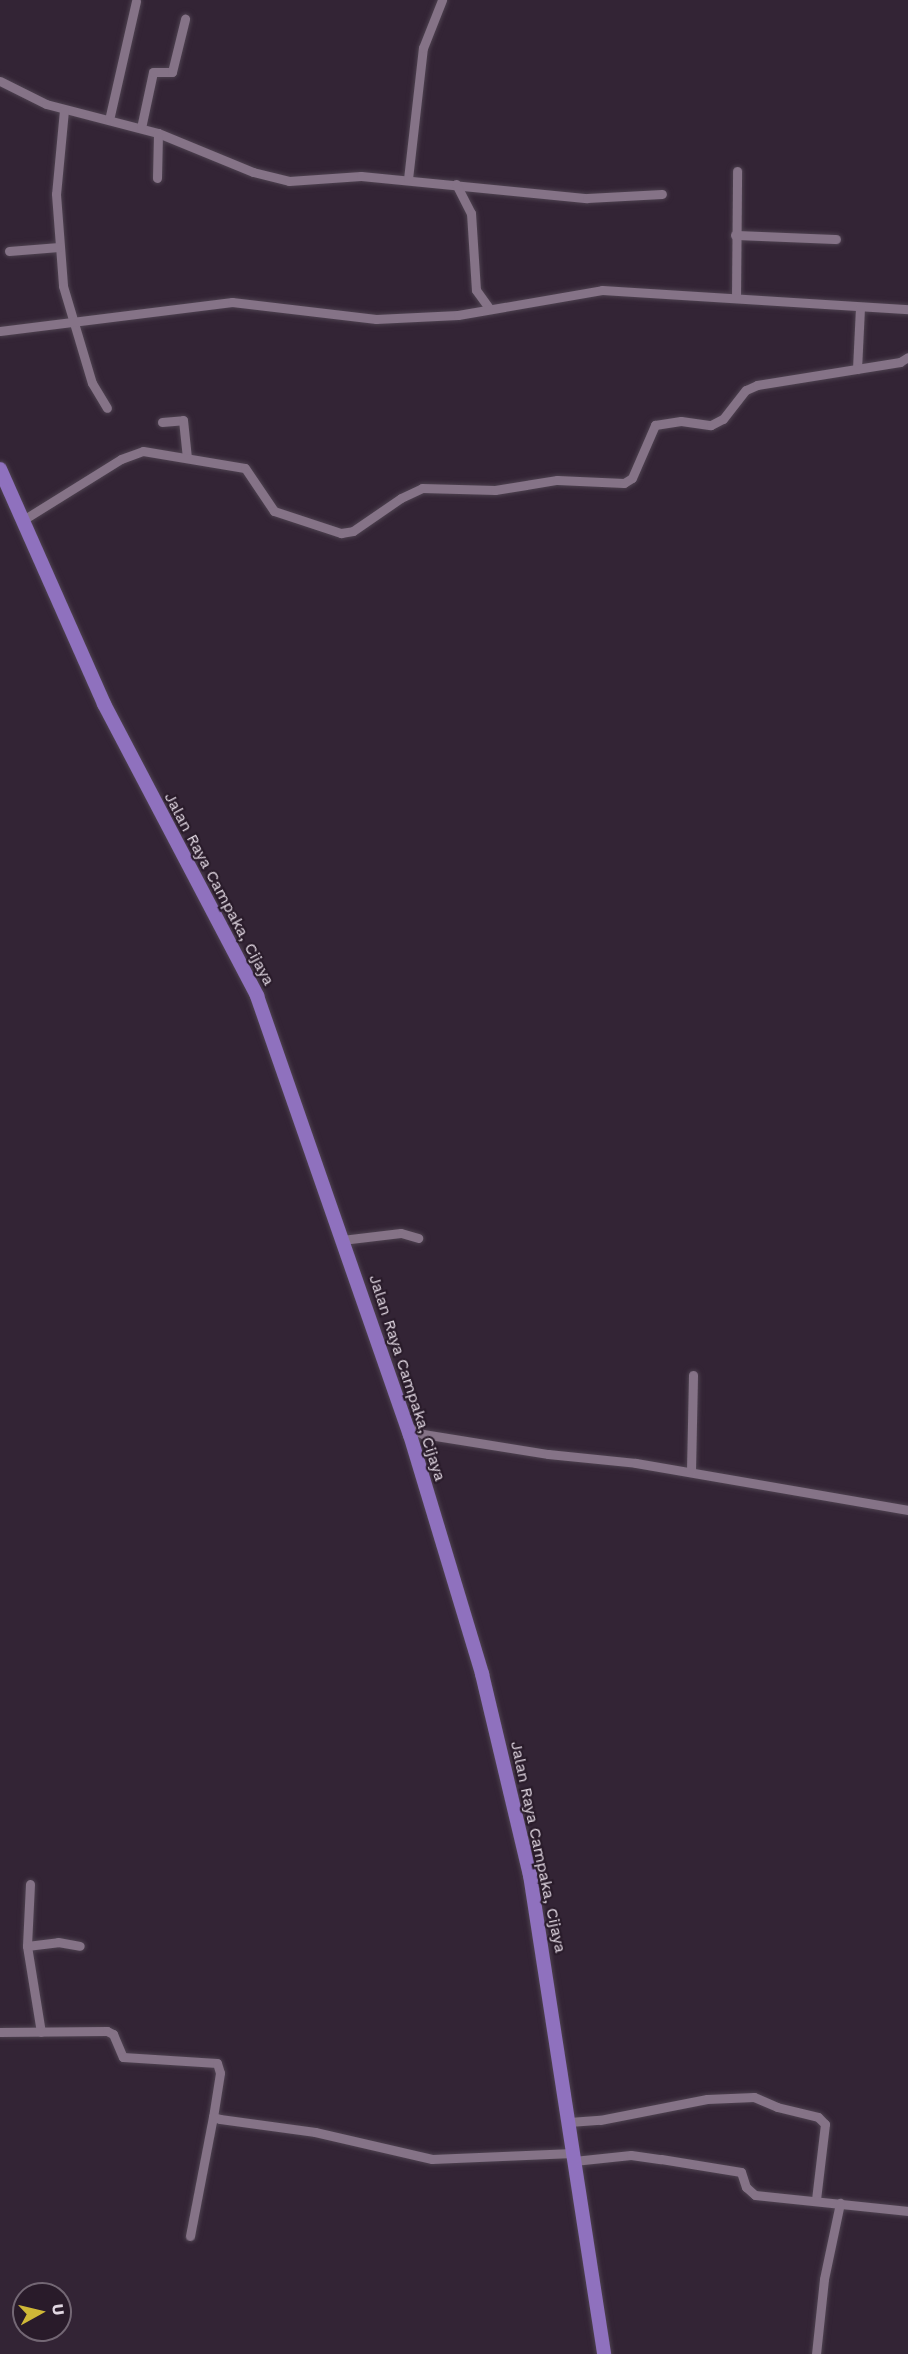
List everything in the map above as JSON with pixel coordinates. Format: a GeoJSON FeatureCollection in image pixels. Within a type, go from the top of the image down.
{"type":"FeatureCollection","features":[{"type":"Feature","properties":{"kind":"main road","name":"Jalan Raya Campaka, Cijaya"},"geometry":{"type":"LineString","coordinates":[[0,469],[114,723],[246,971],[407,1426],[464,1611],[513,1795],[548,1977],[604,2354]]}},
{"type":"Feature","properties":{"kind":"street"},"geometry":{"type":"LineString","coordinates":[[408,179],[423,48],[442,0]]}},
{"type":"Feature","properties":{"kind":"street"},"geometry":{"type":"LineString","coordinates":[[109,120],[136,1]]}},
{"type":"Feature","properties":{"kind":"street"},"geometry":{"type":"LineString","coordinates":[[141,128],[153,72],[172,72],[185,19]]}},
{"type":"Feature","properties":{"kind":"street"},"geometry":{"type":"LineString","coordinates":[[0,81],[64,110],[158,133],[253,172],[289,181],[361,176],[587,198],[662,194]]}},
{"type":"Feature","properties":{"kind":"street"},"geometry":{"type":"LineString","coordinates":[[64,110],[56,194],[59,247],[71,322],[92,383],[107,408]]}},
{"type":"Feature","properties":{"kind":"street"},"geometry":{"type":"LineString","coordinates":[[157,178],[158,133]]}},
{"type":"Feature","properties":{"kind":"street"},"geometry":{"type":"LineString","coordinates":[[736,298],[737,171]]}},
{"type":"Feature","properties":{"kind":"street"},"geometry":{"type":"LineString","coordinates":[[456,184],[471,213],[476,290],[489,308]]}},
{"type":"Feature","properties":{"kind":"street"},"geometry":{"type":"LineString","coordinates":[[735,235],[836,239]]}},
{"type":"Feature","properties":{"kind":"street"},"geometry":{"type":"LineString","coordinates":[[9,251],[59,247]]}},
{"type":"Feature","properties":{"kind":"street"},"geometry":{"type":"LineString","coordinates":[[0,331],[232,302],[376,319],[458,315],[583,290],[663,291],[908,309]]}},
{"type":"Feature","properties":{"kind":"street"},"geometry":{"type":"LineString","coordinates":[[857,369],[860,307]]}},
{"type":"Feature","properties":{"kind":"street"},"geometry":{"type":"LineString","coordinates":[[23,520],[132,454],[143,451],[245,468],[274,511],[312,527],[346,533],[422,489],[495,490],[557,480],[624,483],[632,478],[655,425],[671,421],[711,425],[723,419],[746,390],[757,385],[900,362],[908,357]]}},
{"type":"Feature","properties":{"kind":"street"},"geometry":{"type":"LineString","coordinates":[[162,422],[183,420],[186,458]]}},
{"type":"Feature","properties":{"kind":"street"},"geometry":{"type":"LineString","coordinates":[[342,1240],[401,1233],[418,1238]]}},
{"type":"Feature","properties":{"kind":"street"},"geometry":{"type":"LineString","coordinates":[[692,1472],[693,1375]]}},
{"type":"Feature","properties":{"kind":"street"},"geometry":{"type":"LineString","coordinates":[[407,1426],[423,1434],[494,1446],[692,1472],[908,1510]]}},
{"type":"Feature","properties":{"kind":"street"},"geometry":{"type":"LineString","coordinates":[[30,1884],[27,1946],[41,2032]]}},
{"type":"Feature","properties":{"kind":"street"},"geometry":{"type":"LineString","coordinates":[[27,1946],[58,1942],[80,1946]]}},
{"type":"Feature","properties":{"kind":"street"},"geometry":{"type":"LineString","coordinates":[[0,2032],[107,2031],[113,2034],[123,2057],[217,2063],[220,2073],[190,2236]]}},
{"type":"Feature","properties":{"kind":"street"},"geometry":{"type":"LineString","coordinates":[[569,2122],[600,2120],[707,2099],[754,2097],[777,2107],[818,2117],[825,2124],[816,2199]]}},
{"type":"Feature","properties":{"kind":"street"},"geometry":{"type":"LineString","coordinates":[[213,2117],[315,2132],[432,2159],[631,2155],[741,2172],[746,2187],[755,2195],[816,2199],[908,2211]]}},
{"type":"Feature","properties":{"kind":"street"},"geometry":{"type":"LineString","coordinates":[[816,2354],[824,2279],[840,2203]]}}]}
